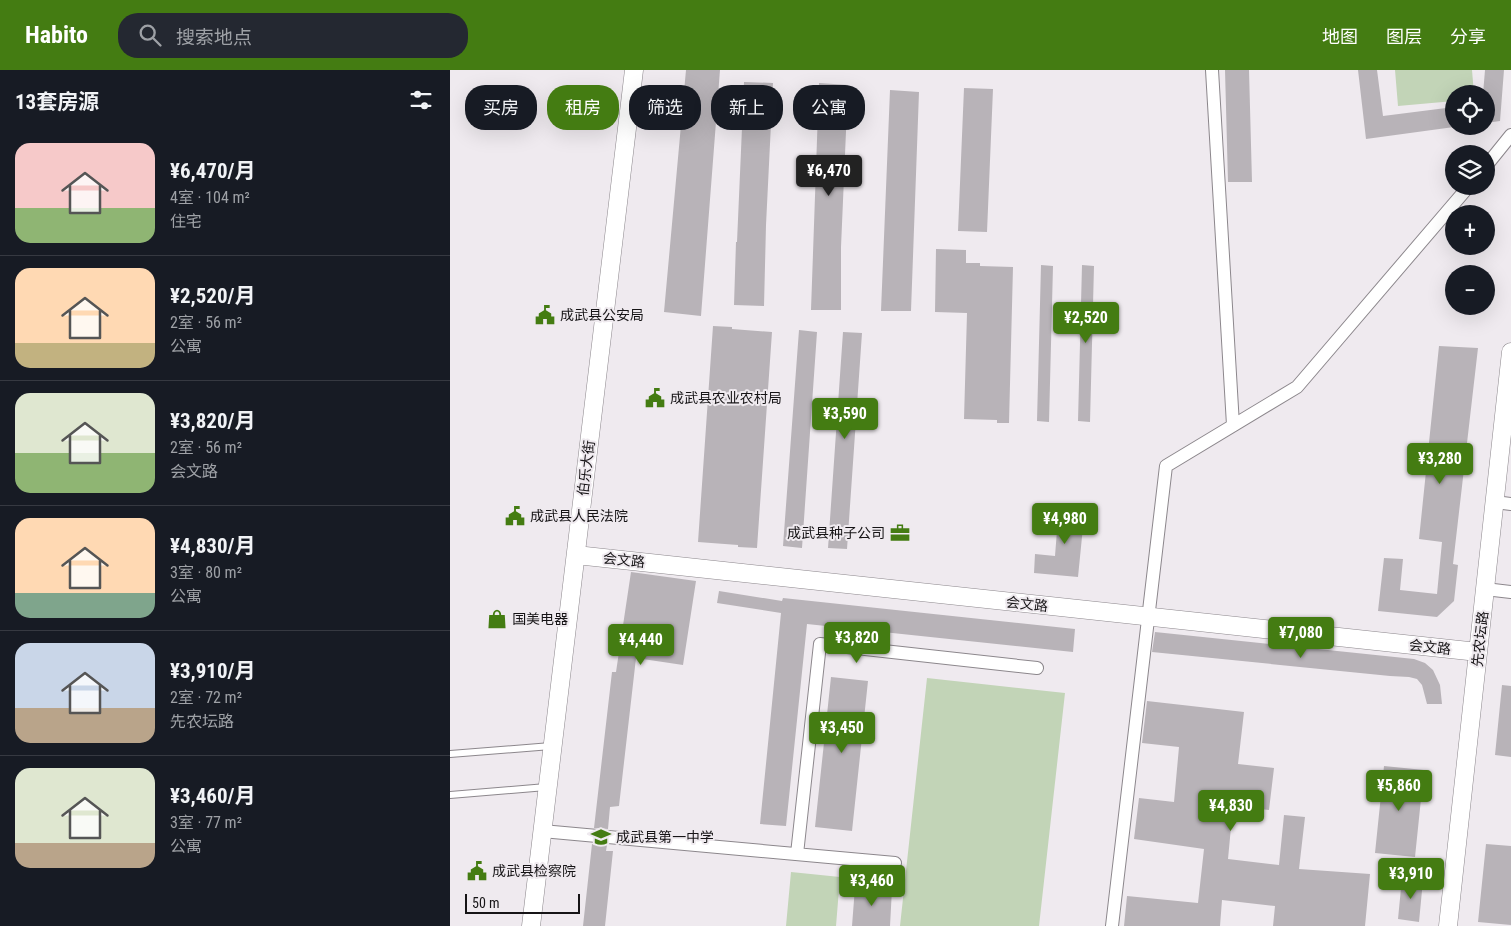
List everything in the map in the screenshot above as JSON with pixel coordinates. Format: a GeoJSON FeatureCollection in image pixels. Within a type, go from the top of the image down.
{"type":"FeatureCollection","features":[{"type":"Feature","properties":{"kind":"street","name":"伯乐大街"},"geometry":{"type":"LineString","coordinates":[[531,926],[634,70]]}},
{"type":"Feature","properties":{"kind":"street"},"geometry":{"type":"LineString","coordinates":[[1212,70],[1233,425]]}},
{"type":"Feature","properties":{"kind":"street"},"geometry":{"type":"LineString","coordinates":[[1495,155],[1511,136]]}},
{"type":"Feature","properties":{"kind":"street"},"geometry":{"type":"LineString","coordinates":[[1112,926],[1166,466],[1297,387],[1461,195]]}},
{"type":"Feature","properties":{"kind":"street","name":"先农坛路"},"geometry":{"type":"LineString","coordinates":[[1448,926],[1485,589],[1503,503],[1511,352]]}},
{"type":"Feature","properties":{"kind":"street","name":"会文路"},"geometry":{"type":"LineString","coordinates":[[576,555],[1478,652]]}},
{"type":"Feature","properties":{"kind":"street"},"geometry":{"type":"LineString","coordinates":[[1485,589],[1511,592]]}},
{"type":"Feature","properties":{"kind":"street"},"geometry":{"type":"LineString","coordinates":[[797,854],[820,644],[1037,668]]}},
{"type":"Feature","properties":{"kind":"street"},"geometry":{"type":"LineString","coordinates":[[542,831],[895,863]]}},
{"type":"Feature","properties":{"kind":"lane"},"geometry":{"type":"LineString","coordinates":[[450,754],[553,746]]}},
{"type":"Feature","properties":{"kind":"lane"},"geometry":{"type":"LineString","coordinates":[[450,795],[548,787]]}},
{"type":"Feature","properties":{"kind":"green space"},"geometry":{"type":"Polygon","coordinates":[[[1395,70],[1472,70],[1473,85],[1445,85],[1445,102],[1398,106],[1395,70]]]}},
{"type":"Feature","properties":{"kind":"green space"},"geometry":{"type":"Polygon","coordinates":[[[927,678],[1065,693],[1039,926],[900,926],[927,678]]]}},
{"type":"Feature","properties":{"kind":"green space"},"geometry":{"type":"Polygon","coordinates":[[[791,872],[840,877],[836,926],[786,926],[791,872]]]}},
{"type":"Feature","properties":{"kind":"building"},"geometry":{"type":"Polygon","coordinates":[[[686,70],[720,70],[719,85],[711,85],[711,130],[715,130],[701,316],[664,312],[681,130],[701,130],[701,85],[685,85],[686,70]]]}},
{"type":"Feature","properties":{"kind":"building"},"geometry":{"type":"Polygon","coordinates":[[[1225,70],[1249,70],[1252,182],[1228,182],[1225,70]]]}},
{"type":"Feature","properties":{"kind":"building"},"geometry":{"type":"Polygon","coordinates":[[[1358,70],[1377,70],[1383,116],[1445,108],[1445,128],[1366,139],[1358,70]]]}},
{"type":"Feature","properties":{"kind":"building"},"geometry":{"type":"Polygon","coordinates":[[[1485,70],[1504,70],[1500,121],[1495,122],[1495,85],[1484,85],[1485,70]]]}},
{"type":"Feature","properties":{"kind":"building"},"geometry":{"type":"Polygon","coordinates":[[[744,82],[773,83],[773,85],[744,85],[744,82]]]}},
{"type":"Feature","properties":{"kind":"building"},"geometry":{"type":"Polygon","coordinates":[[[819,83],[848,85],[819,85],[819,83]]]}},
{"type":"Feature","properties":{"kind":"building"},"geometry":{"type":"Polygon","coordinates":[[[964,88],[993,89],[987,232],[958,231],[964,88]]]}},
{"type":"Feature","properties":{"kind":"building"},"geometry":{"type":"Polygon","coordinates":[[[890,90],[919,92],[911,311],[881,311],[890,90]]]}},
{"type":"Feature","properties":{"kind":"building"},"geometry":{"type":"Polygon","coordinates":[[[742,130],[771,130],[764,306],[734,305],[742,130]]]}},
{"type":"Feature","properties":{"kind":"building"},"geometry":{"type":"Polygon","coordinates":[[[817,130],[846,130],[841,247],[841,310],[811,310],[817,130]]]}},
{"type":"Feature","properties":{"kind":"building"},"geometry":{"type":"Polygon","coordinates":[[[936,249],[966,250],[966,263],[980,263],[980,266],[1013,267],[1009,423],[997,423],[997,420],[964,419],[967,313],[935,312],[936,249]]]}},
{"type":"Feature","properties":{"kind":"building"},"geometry":{"type":"Polygon","coordinates":[[[1041,265],[1053,266],[1049,422],[1037,421],[1041,265]]]}},
{"type":"Feature","properties":{"kind":"building"},"geometry":{"type":"Polygon","coordinates":[[[1082,265],[1094,266],[1090,422],[1078,421],[1082,265]]]}},
{"type":"Feature","properties":{"kind":"building"},"geometry":{"type":"Polygon","coordinates":[[[713,326],[772,332],[757,548],[698,542],[713,326]]]}},
{"type":"Feature","properties":{"kind":"building"},"geometry":{"type":"Polygon","coordinates":[[[799,330],[817,332],[802,548],[783,546],[799,330]]]}},
{"type":"Feature","properties":{"kind":"building"},"geometry":{"type":"Polygon","coordinates":[[[843,332],[862,333],[847,549],[828,548],[843,332]]]}},
{"type":"Feature","properties":{"kind":"building"},"geometry":{"type":"Polygon","coordinates":[[[1439,346],[1478,348],[1453,564],[1458,565],[1454,601],[1437,617],[1378,611],[1384,558],[1403,559],[1400,590],[1437,594],[1442,542],[1419,539],[1439,346]]]}},
{"type":"Feature","properties":{"kind":"building"},"geometry":{"type":"Polygon","coordinates":[[[1059,505],[1085,507],[1078,577],[1034,573],[1035,554],[1055,556],[1059,505]]]}},
{"type":"Feature","properties":{"kind":"building"},"geometry":{"type":"Polygon","coordinates":[[[631,572],[696,581],[683,665],[636,658],[619,806],[610,807],[608,829],[594,828],[612,672],[616,672],[631,572]]]}},
{"type":"Feature","properties":{"kind":"building"},"geometry":{"type":"Polygon","coordinates":[[[719,591],[782,601],[783,598],[1075,629],[1073,652],[807,624],[786,826],[760,824],[781,613],[717,603],[719,591]]]}},
{"type":"Feature","properties":{"kind":"building"},"geometry":{"type":"Polygon","coordinates":[[[1155,632],[1414,659],[1425,663],[1433,670],[1440,685],[1442,704],[1427,704],[1422,685],[1417,679],[1409,677],[1152,652],[1155,632]]]}},
{"type":"Feature","properties":{"kind":"building"},"geometry":{"type":"Polygon","coordinates":[[[831,677],[868,681],[852,831],[815,827],[831,677]]]}},
{"type":"Feature","properties":{"kind":"building"},"geometry":{"type":"Polygon","coordinates":[[[1502,685],[1511,686],[1511,757],[1495,755],[1502,685]]]}},
{"type":"Feature","properties":{"kind":"building"},"geometry":{"type":"Polygon","coordinates":[[[1147,701],[1244,712],[1238,764],[1274,768],[1269,810],[1233,806],[1228,859],[1279,865],[1284,815],[1305,817],[1299,869],[1370,874],[1365,926],[1273,926],[1275,906],[1222,900],[1220,926],[1124,926],[1127,896],[1198,903],[1204,849],[1134,839],[1139,798],[1174,802],[1179,747],[1142,743],[1147,701]]]}},
{"type":"Feature","properties":{"kind":"building"},"geometry":{"type":"Polygon","coordinates":[[[1384,766],[1424,770],[1415,857],[1375,853],[1384,766]]]}},
{"type":"Feature","properties":{"kind":"building"},"geometry":{"type":"Polygon","coordinates":[[[592,844],[607,845],[606,851],[613,851],[605,926],[583,926],[592,844]]]}},
{"type":"Feature","properties":{"kind":"building"},"geometry":{"type":"Polygon","coordinates":[[[1486,844],[1511,846],[1511,925],[1478,922],[1486,844]]]}},
{"type":"Feature","properties":{"kind":"building"},"geometry":{"type":"Polygon","coordinates":[[[1402,878],[1423,880],[1419,922],[1398,919],[1402,878]]]}},
{"type":"Feature","properties":{"kind":"building"},"geometry":{"type":"Polygon","coordinates":[[[855,887],[892,889],[890,926],[852,926],[855,887]]]}},
{"type":"Feature","properties":{"kind":"place","name":"成武县公安局"},"geometry":{"type":"Point","coordinates":[545,315]}},
{"type":"Feature","properties":{"kind":"place","name":"成武县农业农村局"},"geometry":{"type":"Point","coordinates":[655,398]}},
{"type":"Feature","properties":{"kind":"place","name":"成武县人民法院"},"geometry":{"type":"Point","coordinates":[515,516]}},
{"type":"Feature","properties":{"kind":"place","name":"成武县种子公司"},"geometry":{"type":"Point","coordinates":[900,533]}},
{"type":"Feature","properties":{"kind":"place","name":"国美电器"},"geometry":{"type":"Point","coordinates":[497,619]}},
{"type":"Feature","properties":{"kind":"place","name":"成武县第一中学"},"geometry":{"type":"Point","coordinates":[601,837]}},
{"type":"Feature","properties":{"kind":"place","name":"成武县检察院"},"geometry":{"type":"Point","coordinates":[477,871]}}]}
